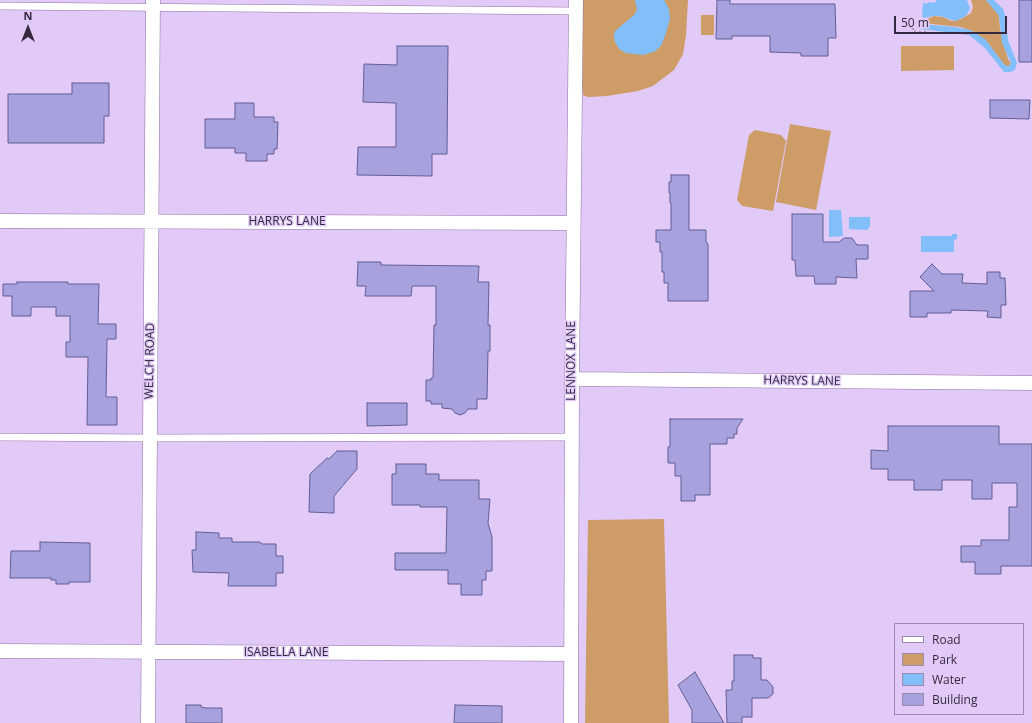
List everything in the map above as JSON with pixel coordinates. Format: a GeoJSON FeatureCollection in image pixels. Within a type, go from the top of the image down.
{"type":"FeatureCollection","features":[{"type":"Feature","properties":{"kind":"street","name":"WELCH ROAD"},"geometry":{"type":"LineString","coordinates":[[148,723],[153,3]]}},
{"type":"Feature","properties":{"kind":"street","name":"LENNOX LANE"},"geometry":{"type":"LineString","coordinates":[[571,723],[575,6]]}},
{"type":"Feature","properties":{"kind":"street","name":"HARRYS LANE"},"geometry":{"type":"LineString","coordinates":[[0,221],[573,223]]}},
{"type":"Feature","properties":{"kind":"street","name":"HARRYS LANE"},"geometry":{"type":"LineString","coordinates":[[572,379],[1032,383]]}},
{"type":"Feature","properties":{"kind":"street","name":"ISABELLA LANE"},"geometry":{"type":"LineString","coordinates":[[0,651],[571,654]]}},
{"type":"Feature","properties":{"kind":"lane"},"geometry":{"type":"LineString","coordinates":[[0,6],[153,3],[575,6]]}},
{"type":"Feature","properties":{"kind":"lane"},"geometry":{"type":"LineString","coordinates":[[0,437],[572,437]]}},
{"type":"Feature","properties":{"kind":"path"},"geometry":{"type":"LineString","coordinates":[[913,23],[913,32],[928,32]]}},
{"type":"Feature","properties":{"kind":"green space"},"geometry":{"type":"Polygon","coordinates":[[[580,0],[688,0],[686,35],[683,54],[674,70],[653,86],[638,91],[607,96],[588,97],[583,95],[579,53],[580,0]]]}},
{"type":"Feature","properties":{"kind":"green space"},"geometry":{"type":"Polygon","coordinates":[[[971,0],[986,0],[999,14],[1000,29],[1008,59],[1011,63],[1009,66],[1005,66],[988,43],[975,32],[960,27],[923,23],[921,19],[927,19],[934,16],[943,17],[952,21],[961,19],[971,13],[973,7],[971,0]]]}},
{"type":"Feature","properties":{"kind":"green space"},"geometry":{"type":"Polygon","coordinates":[[[701,15],[714,15],[714,35],[701,35],[701,15]]]}},
{"type":"Feature","properties":{"kind":"green space"},"geometry":{"type":"Polygon","coordinates":[[[901,46],[954,46],[954,70],[901,71],[901,46]]]}},
{"type":"Feature","properties":{"kind":"green space"},"geometry":{"type":"Polygon","coordinates":[[[790,124],[831,131],[816,210],[776,202],[790,124]]]}},
{"type":"Feature","properties":{"kind":"green space"},"geometry":{"type":"Polygon","coordinates":[[[755,130],[781,135],[786,141],[773,211],[742,206],[737,200],[749,135],[755,130]]]}},
{"type":"Feature","properties":{"kind":"green space"},"geometry":{"type":"Polygon","coordinates":[[[664,519],[669,723],[585,723],[588,520],[664,519]]]}},
{"type":"Feature","properties":{"kind":"water"},"geometry":{"type":"Polygon","coordinates":[[[635,0],[664,0],[669,9],[670,19],[661,46],[654,52],[643,55],[626,53],[619,49],[615,42],[614,36],[615,31],[634,15],[637,10],[635,0]]]}},
{"type":"Feature","properties":{"kind":"water"},"geometry":{"type":"Polygon","coordinates":[[[936,0],[967,0],[970,8],[966,16],[956,21],[940,16],[922,17],[923,2],[925,4],[929,2],[935,3],[936,0]]]}},
{"type":"Feature","properties":{"kind":"water"},"geometry":{"type":"Polygon","coordinates":[[[986,0],[994,0],[1003,9],[1005,15],[1008,40],[1017,63],[1015,70],[1010,72],[1004,72],[984,47],[969,35],[921,29],[921,24],[970,30],[985,39],[1004,64],[1009,66],[1011,63],[1002,43],[999,16],[986,0]]]}},
{"type":"Feature","properties":{"kind":"water"},"geometry":{"type":"Polygon","coordinates":[[[829,210],[841,210],[843,236],[829,237],[829,210]]]}},
{"type":"Feature","properties":{"kind":"water"},"geometry":{"type":"Polygon","coordinates":[[[849,217],[870,217],[870,226],[867,230],[849,229],[849,217]]]}},
{"type":"Feature","properties":{"kind":"water"},"geometry":{"type":"Polygon","coordinates":[[[952,234],[957,234],[957,239],[954,240],[954,252],[921,252],[921,236],[952,236],[952,234]]]}},
{"type":"Feature","properties":{"kind":"building"},"geometry":{"type":"Polygon","coordinates":[[[717,0],[730,0],[730,4],[835,4],[836,38],[828,38],[828,56],[801,56],[801,53],[770,52],[770,36],[732,36],[732,39],[716,39],[717,0]]]}},
{"type":"Feature","properties":{"kind":"building"},"geometry":{"type":"Polygon","coordinates":[[[1019,0],[1032,0],[1032,62],[1019,62],[1019,0]]]}},
{"type":"Feature","properties":{"kind":"building"},"geometry":{"type":"Polygon","coordinates":[[[397,46],[448,46],[447,154],[432,154],[432,176],[357,175],[358,147],[396,147],[396,103],[363,102],[364,64],[397,65],[397,46]]]}},
{"type":"Feature","properties":{"kind":"building"},"geometry":{"type":"Polygon","coordinates":[[[72,83],[109,83],[109,116],[104,116],[104,143],[8,143],[8,94],[72,94],[72,83]]]}},
{"type":"Feature","properties":{"kind":"building"},"geometry":{"type":"Polygon","coordinates":[[[990,100],[1030,100],[1029,119],[990,118],[990,100]]]}},
{"type":"Feature","properties":{"kind":"building"},"geometry":{"type":"Polygon","coordinates":[[[235,103],[254,103],[254,117],[274,117],[274,122],[278,122],[277,149],[274,149],[274,154],[267,154],[267,161],[246,161],[246,153],[235,153],[235,148],[205,148],[205,119],[235,119],[235,103]]]}},
{"type":"Feature","properties":{"kind":"building"},"geometry":{"type":"Polygon","coordinates":[[[671,175],[689,175],[689,230],[706,230],[706,242],[708,244],[708,301],[668,301],[668,283],[664,283],[664,272],[662,272],[662,252],[660,252],[660,242],[656,242],[656,230],[671,230],[669,182],[671,182],[671,175]]]}},
{"type":"Feature","properties":{"kind":"building"},"geometry":{"type":"Polygon","coordinates":[[[792,214],[823,214],[823,242],[839,242],[844,238],[852,238],[857,245],[868,245],[868,259],[856,259],[857,278],[836,277],[836,284],[815,284],[814,276],[796,276],[795,260],[792,260],[792,214]]]}},
{"type":"Feature","properties":{"kind":"building"},"geometry":{"type":"Polygon","coordinates":[[[358,262],[381,262],[381,265],[479,266],[478,282],[489,282],[488,325],[490,325],[490,351],[488,351],[487,399],[477,399],[477,409],[468,409],[465,413],[460,415],[455,413],[452,409],[442,408],[442,404],[431,404],[431,401],[426,401],[426,380],[431,380],[431,378],[433,378],[434,325],[436,325],[436,286],[412,286],[411,296],[365,296],[366,286],[357,286],[358,262]]]}},
{"type":"Feature","properties":{"kind":"building"},"geometry":{"type":"Polygon","coordinates":[[[932,264],[942,274],[963,274],[962,283],[987,284],[987,272],[1000,272],[1000,278],[1005,278],[1006,305],[1001,305],[1001,318],[987,317],[988,311],[951,310],[951,313],[927,313],[927,317],[910,317],[910,291],[934,291],[920,277],[932,264]]]}},
{"type":"Feature","properties":{"kind":"building"},"geometry":{"type":"Polygon","coordinates":[[[17,282],[68,282],[68,284],[99,284],[98,324],[116,324],[116,339],[107,339],[106,397],[117,397],[117,425],[87,425],[88,357],[66,357],[66,342],[70,342],[70,316],[56,316],[56,307],[31,307],[31,316],[12,316],[12,296],[3,296],[3,284],[17,284],[17,282]]]}},
{"type":"Feature","properties":{"kind":"building"},"geometry":{"type":"Polygon","coordinates":[[[367,403],[407,403],[407,425],[367,426],[367,403]]]}},
{"type":"Feature","properties":{"kind":"building"},"geometry":{"type":"Polygon","coordinates":[[[670,419],[743,419],[737,428],[737,434],[734,434],[734,438],[727,438],[727,444],[710,444],[710,495],[695,495],[695,501],[681,501],[681,476],[675,476],[675,463],[668,463],[668,447],[670,447],[670,419]]]}},
{"type":"Feature","properties":{"kind":"building"},"geometry":{"type":"Polygon","coordinates":[[[888,426],[999,426],[999,444],[1032,444],[1032,566],[1001,566],[1001,574],[975,574],[975,562],[961,562],[961,546],[981,546],[981,540],[1009,540],[1009,507],[1017,507],[1017,483],[992,483],[992,499],[972,499],[972,480],[942,480],[942,490],[914,490],[914,480],[888,480],[888,469],[871,469],[871,450],[888,451],[888,426]]]}},
{"type":"Feature","properties":{"kind":"building"},"geometry":{"type":"Polygon","coordinates":[[[337,451],[357,451],[357,469],[334,496],[334,513],[309,512],[310,474],[337,451]]]}},
{"type":"Feature","properties":{"kind":"building"},"geometry":{"type":"Polygon","coordinates":[[[396,464],[426,464],[426,474],[439,474],[439,480],[479,480],[479,499],[490,499],[488,523],[492,537],[492,571],[486,571],[486,580],[482,580],[482,595],[461,595],[461,584],[448,584],[448,570],[395,570],[395,553],[446,553],[447,507],[392,505],[392,474],[396,474],[396,464]]]}},
{"type":"Feature","properties":{"kind":"building"},"geometry":{"type":"Polygon","coordinates":[[[196,532],[219,533],[219,538],[232,538],[232,542],[260,542],[262,544],[276,544],[276,556],[283,556],[283,573],[276,573],[276,586],[228,586],[229,573],[193,572],[192,550],[196,550],[196,532]]]}},
{"type":"Feature","properties":{"kind":"building"},"geometry":{"type":"Polygon","coordinates":[[[40,542],[90,543],[90,582],[69,582],[69,584],[56,584],[56,580],[51,580],[51,578],[10,578],[11,551],[40,551],[40,542]]]}},
{"type":"Feature","properties":{"kind":"building"},"geometry":{"type":"Polygon","coordinates":[[[734,655],[753,655],[753,658],[761,658],[761,680],[767,680],[773,687],[773,694],[768,698],[752,698],[752,717],[742,717],[742,723],[727,723],[726,690],[732,690],[732,681],[734,681],[734,655]]]}},
{"type":"Feature","properties":{"kind":"building"},"geometry":{"type":"Polygon","coordinates":[[[695,672],[724,723],[692,723],[692,710],[678,685],[695,672]]]}},
{"type":"Feature","properties":{"kind":"building"},"geometry":{"type":"Polygon","coordinates":[[[186,705],[201,705],[201,707],[206,708],[222,708],[222,723],[186,723],[186,705]]]}},
{"type":"Feature","properties":{"kind":"building"},"geometry":{"type":"Polygon","coordinates":[[[455,705],[502,706],[502,723],[454,723],[455,705]]]}}]}
